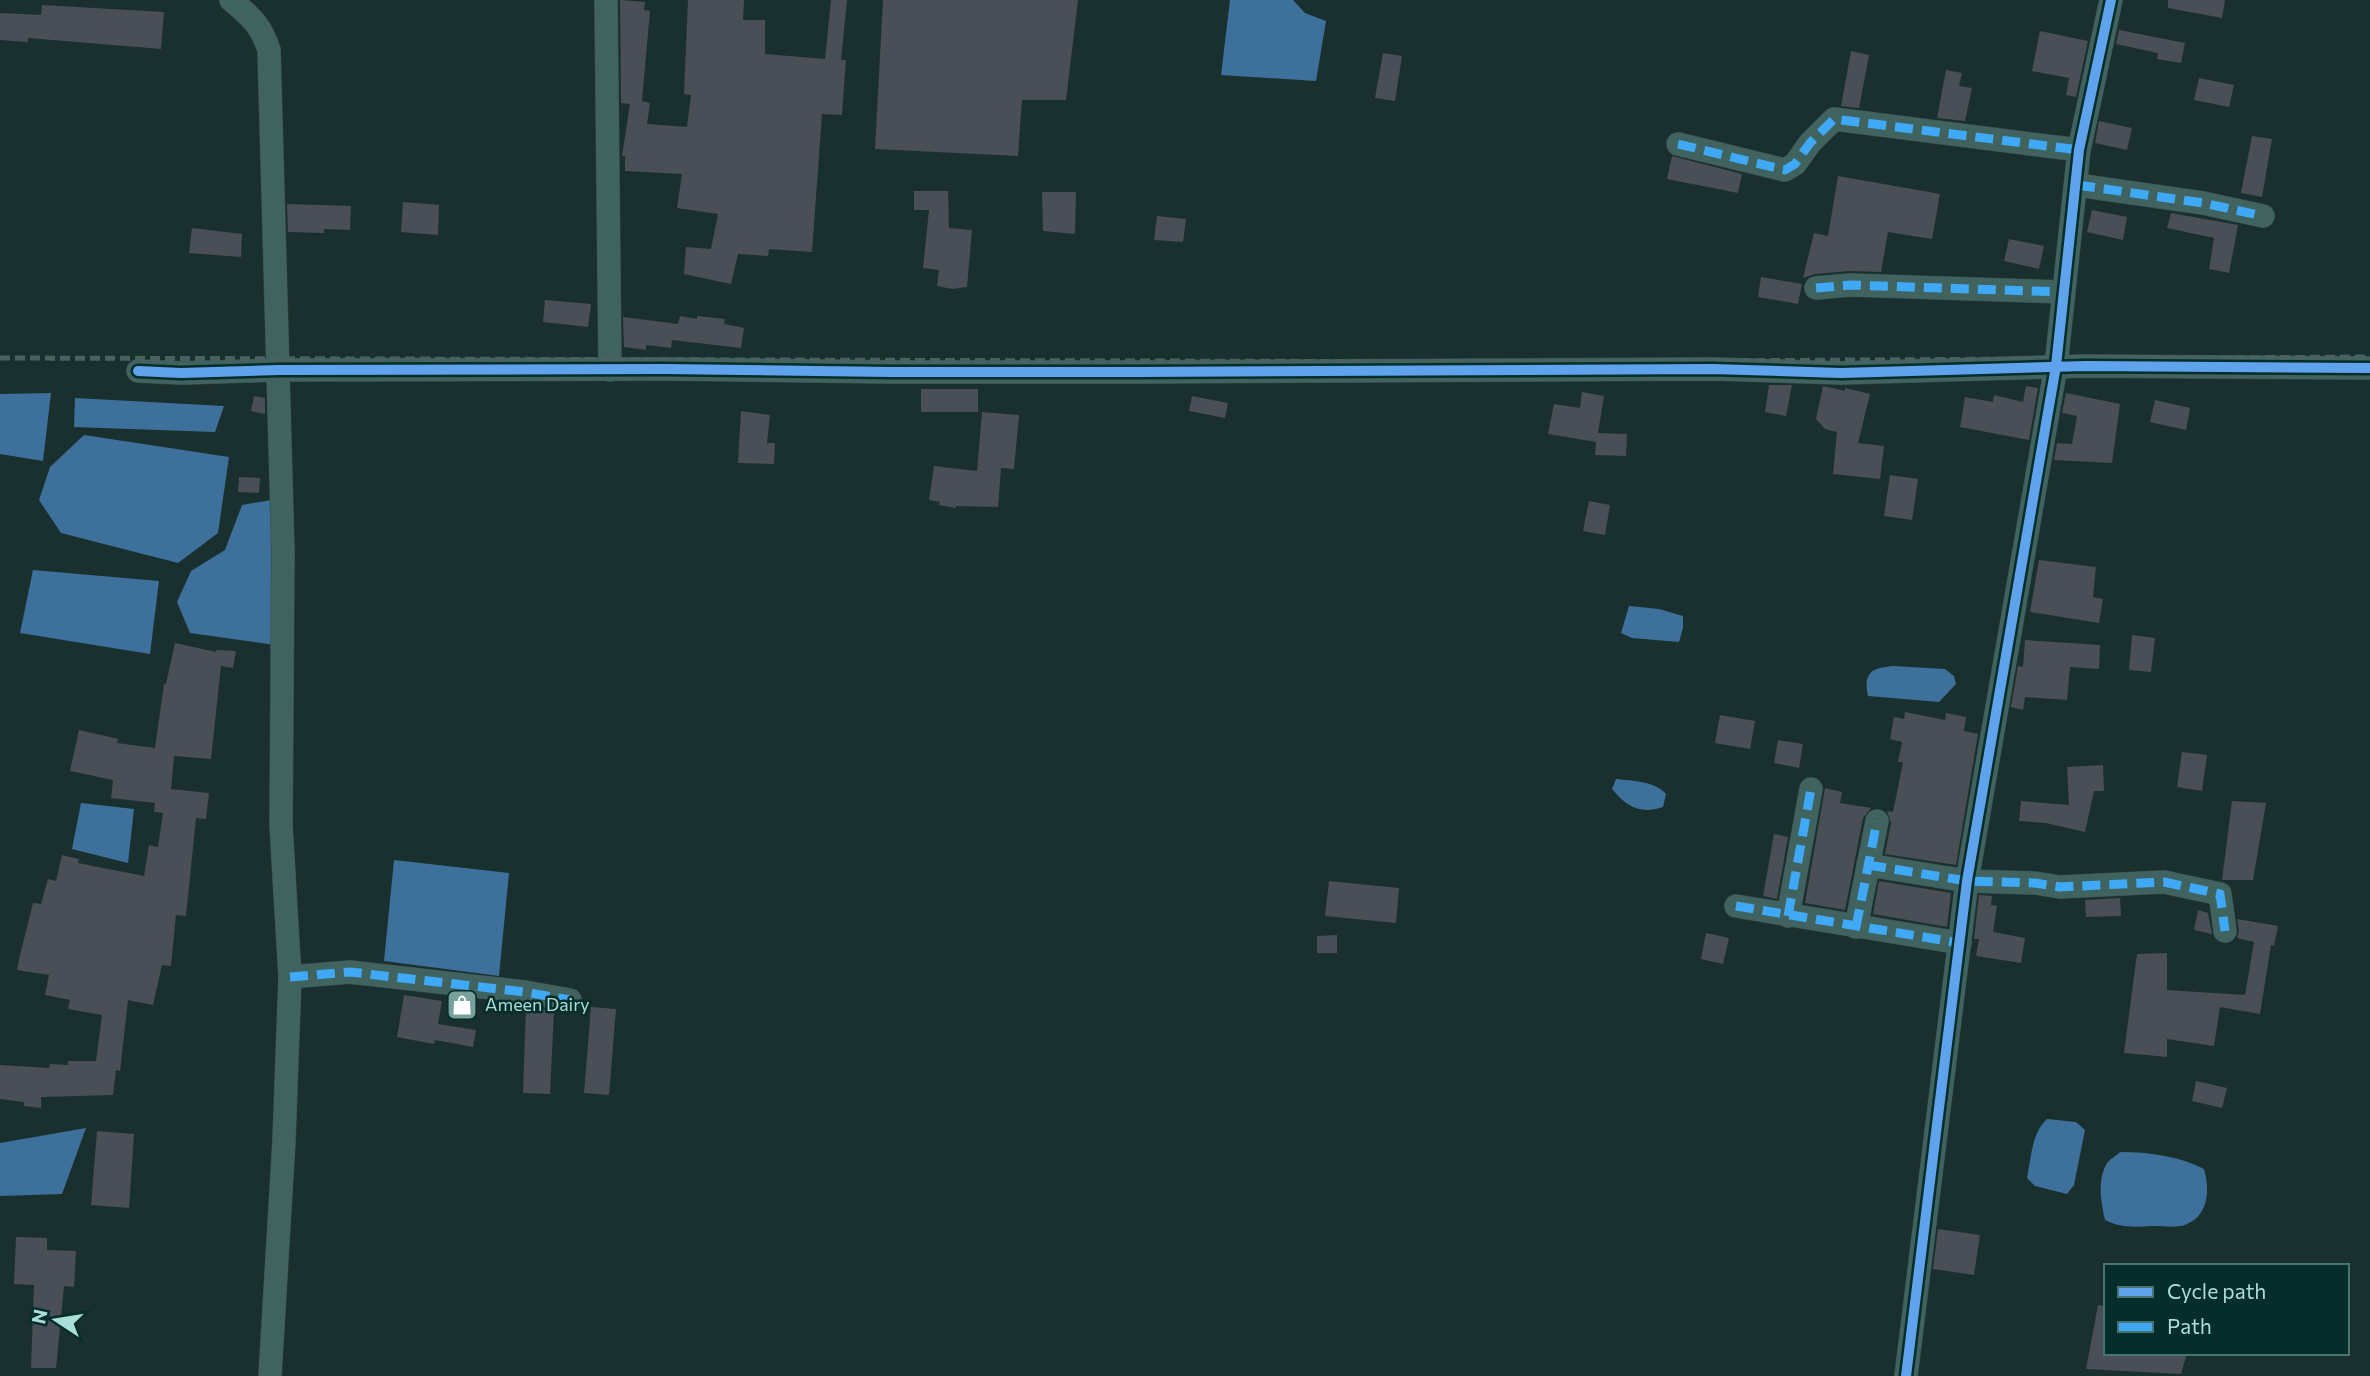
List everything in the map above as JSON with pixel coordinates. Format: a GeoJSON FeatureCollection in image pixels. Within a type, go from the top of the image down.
{"type":"FeatureCollection","features":[{"type":"Feature","properties":{"kind":"street"},"geometry":{"type":"LineString","coordinates":[[231,0],[263,30],[269,50],[279,370],[283,552],[281,825],[290,977],[284,1140],[270,1376]]}},
{"type":"Feature","properties":{"kind":"street"},"geometry":{"type":"LineString","coordinates":[[606,0],[610,370]]}},
{"type":"Feature","properties":{"kind":"street"},"geometry":{"type":"LineString","coordinates":[[1906,1376],[1967,881],[2056,366],[2079,150],[2111,0]]}},
{"type":"Feature","properties":{"kind":"street"},"geometry":{"type":"LineString","coordinates":[[1678,144],[1785,170],[1795,164],[1810,143],[1834,119],[2079,150]]}},
{"type":"Feature","properties":{"kind":"street"},"geometry":{"type":"LineString","coordinates":[[2077,185],[2203,203],[2263,216]]}},
{"type":"Feature","properties":{"kind":"street"},"geometry":{"type":"LineString","coordinates":[[1816,288],[1850,285],[2062,292]]}},
{"type":"Feature","properties":{"kind":"street"},"geometry":{"type":"LineString","coordinates":[[138,372],[1712,369],[1841,373],[2056,366],[2370,368]]}},
{"type":"Feature","properties":{"kind":"street"},"geometry":{"type":"LineString","coordinates":[[1788,916],[1811,789]]}},
{"type":"Feature","properties":{"kind":"street"},"geometry":{"type":"LineString","coordinates":[[1856,927],[1877,821]]}},
{"type":"Feature","properties":{"kind":"street"},"geometry":{"type":"LineString","coordinates":[[1868,865],[1967,881],[2035,883],[2060,887],[2164,882],[2200,888],[2220,894],[2225,931]]}},
{"type":"Feature","properties":{"kind":"street"},"geometry":{"type":"LineString","coordinates":[[1736,906],[1960,943]]}},
{"type":"Feature","properties":{"kind":"street"},"geometry":{"type":"LineString","coordinates":[[290,977],[350,972],[524,992],[570,1000]]}},
{"type":"Feature","properties":{"kind":"water"},"geometry":{"type":"Polygon","coordinates":[[[1230,0],[1293,0],[1305,13],[1326,21],[1316,81],[1221,75],[1230,0]]]}},
{"type":"Feature","properties":{"kind":"water"},"geometry":{"type":"Polygon","coordinates":[[[51,393],[43,461],[0,454],[0,394],[51,393]]]}},
{"type":"Feature","properties":{"kind":"water"},"geometry":{"type":"Polygon","coordinates":[[[75,398],[224,406],[215,432],[74,427],[75,398]]]}},
{"type":"Feature","properties":{"kind":"water"},"geometry":{"type":"Polygon","coordinates":[[[84,435],[229,457],[218,533],[178,563],[61,533],[39,500],[50,467],[84,435]]]}},
{"type":"Feature","properties":{"kind":"water"},"geometry":{"type":"Polygon","coordinates":[[[271,500],[275,645],[190,633],[177,602],[191,571],[225,550],[242,505],[271,500]]]}},
{"type":"Feature","properties":{"kind":"water"},"geometry":{"type":"Polygon","coordinates":[[[33,570],[159,581],[150,654],[20,633],[33,570]]]}},
{"type":"Feature","properties":{"kind":"water"},"geometry":{"type":"Polygon","coordinates":[[[1629,606],[1659,609],[1683,616],[1679,642],[1632,638],[1621,633],[1629,606]]]}},
{"type":"Feature","properties":{"kind":"water"},"geometry":{"type":"Polygon","coordinates":[[[1893,666],[1945,669],[1954,676],[1956,684],[1939,702],[1868,696],[1867,682],[1870,673],[1879,668],[1893,666]]]}},
{"type":"Feature","properties":{"kind":"water"},"geometry":{"type":"Polygon","coordinates":[[[1616,779],[1656,786],[1666,794],[1663,807],[1647,810],[1628,804],[1612,789],[1616,779]]]}},
{"type":"Feature","properties":{"kind":"water"},"geometry":{"type":"Polygon","coordinates":[[[81,803],[134,809],[128,863],[72,849],[81,803]]]}},
{"type":"Feature","properties":{"kind":"water"},"geometry":{"type":"Polygon","coordinates":[[[394,860],[509,873],[499,976],[384,961],[394,860]]]}},
{"type":"Feature","properties":{"kind":"water"},"geometry":{"type":"Polygon","coordinates":[[[2047,1119],[2076,1122],[2085,1130],[2074,1185],[2067,1194],[2035,1186],[2027,1178],[2035,1138],[2047,1119]]]}},
{"type":"Feature","properties":{"kind":"water"},"geometry":{"type":"Polygon","coordinates":[[[86,1128],[62,1194],[0,1196],[0,1143],[86,1128]]]}},
{"type":"Feature","properties":{"kind":"water"},"geometry":{"type":"Polygon","coordinates":[[[2120,1152],[2164,1156],[2204,1169],[2207,1194],[2199,1215],[2185,1225],[2173,1227],[2128,1226],[2105,1220],[2101,1199],[2102,1177],[2107,1163],[2120,1152]]]}},
{"type":"Feature","properties":{"kind":"building"},"geometry":{"type":"Polygon","coordinates":[[[620,0],[645,2],[644,10],[650,11],[642,101],[650,103],[647,124],[687,127],[691,95],[684,94],[688,0],[744,0],[743,20],[765,20],[765,54],[825,59],[831,0],[847,0],[841,60],[846,60],[842,115],[822,114],[812,252],[769,249],[768,256],[738,254],[731,284],[684,274],[686,247],[711,249],[718,214],[677,208],[682,174],[625,171],[625,156],[622,156],[630,104],[621,103],[620,0]]]}},
{"type":"Feature","properties":{"kind":"building"},"geometry":{"type":"Polygon","coordinates":[[[883,0],[1078,0],[1066,100],[1022,100],[1018,156],[875,149],[883,0]]]}},
{"type":"Feature","properties":{"kind":"building"},"geometry":{"type":"Polygon","coordinates":[[[2168,0],[2225,0],[2222,18],[2168,8],[2168,0]]]}},
{"type":"Feature","properties":{"kind":"building"},"geometry":{"type":"Polygon","coordinates":[[[42,5],[164,12],[161,49],[28,38],[28,42],[0,40],[0,13],[41,15],[42,5]]]}},
{"type":"Feature","properties":{"kind":"building"},"geometry":{"type":"Polygon","coordinates":[[[2119,30],[2185,43],[2181,63],[2157,59],[2158,53],[2116,44],[2119,30]]]}},
{"type":"Feature","properties":{"kind":"building"},"geometry":{"type":"Polygon","coordinates":[[[2040,31],[2088,41],[2076,97],[2066,95],[2069,78],[2032,71],[2040,31]]]}},
{"type":"Feature","properties":{"kind":"building"},"geometry":{"type":"Polygon","coordinates":[[[1851,51],[1869,55],[1859,108],[1841,106],[1851,51]]]}},
{"type":"Feature","properties":{"kind":"building"},"geometry":{"type":"Polygon","coordinates":[[[1383,53],[1402,56],[1395,101],[1375,98],[1383,53]]]}},
{"type":"Feature","properties":{"kind":"building"},"geometry":{"type":"Polygon","coordinates":[[[1946,70],[1962,73],[1959,86],[1972,88],[1965,121],[1937,118],[1946,70]]]}},
{"type":"Feature","properties":{"kind":"building"},"geometry":{"type":"Polygon","coordinates":[[[2199,78],[2234,85],[2229,107],[2194,100],[2199,78]]]}},
{"type":"Feature","properties":{"kind":"building"},"geometry":{"type":"Polygon","coordinates":[[[2099,121],[2132,128],[2127,150],[2095,143],[2099,121]]]}},
{"type":"Feature","properties":{"kind":"building"},"geometry":{"type":"Polygon","coordinates":[[[2252,136],[2272,139],[2262,197],[2241,193],[2252,136]]]}},
{"type":"Feature","properties":{"kind":"building"},"geometry":{"type":"Polygon","coordinates":[[[1672,156],[1742,174],[1738,193],[1667,179],[1672,156]]]}},
{"type":"Feature","properties":{"kind":"building"},"geometry":{"type":"Polygon","coordinates":[[[1838,176],[1940,194],[1932,239],[1888,232],[1881,272],[1849,271],[1815,274],[1803,278],[1814,233],[1828,236],[1838,176]]]}},
{"type":"Feature","properties":{"kind":"building"},"geometry":{"type":"Polygon","coordinates":[[[914,191],[948,191],[949,228],[972,230],[967,287],[952,289],[937,286],[939,270],[923,268],[929,210],[914,210],[914,191]]]}},
{"type":"Feature","properties":{"kind":"building"},"geometry":{"type":"Polygon","coordinates":[[[1042,192],[1076,192],[1075,234],[1043,231],[1042,192]]]}},
{"type":"Feature","properties":{"kind":"building"},"geometry":{"type":"Polygon","coordinates":[[[403,202],[439,205],[438,235],[401,232],[403,202]]]}},
{"type":"Feature","properties":{"kind":"building"},"geometry":{"type":"Polygon","coordinates":[[[287,204],[351,206],[350,230],[324,229],[324,233],[288,232],[287,204]]]}},
{"type":"Feature","properties":{"kind":"building"},"geometry":{"type":"Polygon","coordinates":[[[2092,210],[2127,217],[2123,240],[2087,232],[2092,210]]]}},
{"type":"Feature","properties":{"kind":"building"},"geometry":{"type":"Polygon","coordinates":[[[2171,213],[2238,225],[2229,273],[2209,269],[2214,238],[2167,228],[2171,213]]]}},
{"type":"Feature","properties":{"kind":"building"},"geometry":{"type":"Polygon","coordinates":[[[1157,216],[1186,219],[1183,242],[1154,240],[1157,216]]]}},
{"type":"Feature","properties":{"kind":"building"},"geometry":{"type":"Polygon","coordinates":[[[192,228],[242,234],[241,257],[189,253],[192,228]]]}},
{"type":"Feature","properties":{"kind":"building"},"geometry":{"type":"Polygon","coordinates":[[[2009,239],[2044,246],[2039,269],[2004,261],[2009,239]]]}},
{"type":"Feature","properties":{"kind":"building"},"geometry":{"type":"Polygon","coordinates":[[[1761,277],[1802,284],[1798,304],[1758,297],[1761,277]]]}},
{"type":"Feature","properties":{"kind":"building"},"geometry":{"type":"Polygon","coordinates":[[[545,300],[591,304],[588,327],[543,322],[545,300]]]}},
{"type":"Feature","properties":{"kind":"building"},"geometry":{"type":"Polygon","coordinates":[[[680,316],[725,319],[724,324],[744,328],[741,348],[672,340],[671,348],[646,345],[646,350],[624,347],[623,317],[678,324],[680,316]]]}},
{"type":"Feature","properties":{"kind":"building"},"geometry":{"type":"Polygon","coordinates":[[[1769,385],[1792,385],[1786,416],[1765,412],[1769,385]]]}},
{"type":"Feature","properties":{"kind":"building"},"geometry":{"type":"Polygon","coordinates":[[[1823,386],[1870,394],[1858,443],[1884,446],[1880,479],[1833,474],[1837,432],[1825,429],[1816,419],[1823,386]]]}},
{"type":"Feature","properties":{"kind":"building"},"geometry":{"type":"Polygon","coordinates":[[[2026,386],[2038,388],[2029,440],[1960,427],[1965,397],[1993,402],[1994,395],[2023,402],[2026,386]]]}},
{"type":"Feature","properties":{"kind":"building"},"geometry":{"type":"Polygon","coordinates":[[[921,389],[978,389],[978,412],[921,412],[921,389]]]}},
{"type":"Feature","properties":{"kind":"building"},"geometry":{"type":"Polygon","coordinates":[[[1582,392],[1604,396],[1598,433],[1627,434],[1626,456],[1595,455],[1596,442],[1548,434],[1554,404],[1580,408],[1582,392]]]}},
{"type":"Feature","properties":{"kind":"building"},"geometry":{"type":"Polygon","coordinates":[[[2066,393],[2120,404],[2112,463],[2054,460],[2057,443],[2072,444],[2077,416],[2062,413],[2066,393]]]}},
{"type":"Feature","properties":{"kind":"building"},"geometry":{"type":"Polygon","coordinates":[[[254,396],[265,398],[265,414],[251,411],[254,396]]]}},
{"type":"Feature","properties":{"kind":"building"},"geometry":{"type":"Polygon","coordinates":[[[1192,396],[1228,403],[1225,418],[1189,411],[1192,396]]]}},
{"type":"Feature","properties":{"kind":"building"},"geometry":{"type":"Polygon","coordinates":[[[2155,400],[2190,408],[2186,430],[2150,422],[2155,400]]]}},
{"type":"Feature","properties":{"kind":"building"},"geometry":{"type":"Polygon","coordinates":[[[741,411],[770,415],[767,443],[775,443],[774,464],[738,463],[741,411]]]}},
{"type":"Feature","properties":{"kind":"building"},"geometry":{"type":"Polygon","coordinates":[[[982,412],[1019,415],[1014,469],[1001,468],[998,507],[956,508],[929,500],[934,466],[977,471],[982,412]]]}},
{"type":"Feature","properties":{"kind":"building"},"geometry":{"type":"Polygon","coordinates":[[[1890,475],[1918,479],[1912,520],[1884,516],[1890,475]]]}},
{"type":"Feature","properties":{"kind":"building"},"geometry":{"type":"Polygon","coordinates":[[[239,477],[260,478],[259,493],[238,492],[239,477]]]}},
{"type":"Feature","properties":{"kind":"building"},"geometry":{"type":"Polygon","coordinates":[[[1589,501],[1610,505],[1605,535],[1583,531],[1589,501]]]}},
{"type":"Feature","properties":{"kind":"building"},"geometry":{"type":"Polygon","coordinates":[[[2039,560],[2096,567],[2093,597],[2103,599],[2099,623],[2030,612],[2039,560]]]}},
{"type":"Feature","properties":{"kind":"building"},"geometry":{"type":"Polygon","coordinates":[[[2132,635],[2155,638],[2151,672],[2129,670],[2132,635]]]}},
{"type":"Feature","properties":{"kind":"building"},"geometry":{"type":"Polygon","coordinates":[[[2025,640],[2100,645],[2099,669],[2070,667],[2067,700],[2025,697],[2023,710],[2011,707],[2018,666],[2023,667],[2025,640]]]}},
{"type":"Feature","properties":{"kind":"building"},"geometry":{"type":"Polygon","coordinates":[[[175,643],[216,652],[236,651],[233,668],[221,666],[211,759],[174,756],[171,789],[209,793],[206,819],[196,818],[186,916],[176,915],[171,966],[162,965],[153,1005],[128,1000],[120,1071],[116,1070],[113,1095],[41,1097],[41,1108],[24,1106],[24,1102],[0,1099],[0,1065],[49,1068],[50,1064],[68,1065],[68,1061],[96,1061],[102,1015],[68,1009],[70,1000],[45,995],[49,975],[17,970],[33,903],[41,904],[48,879],[56,881],[62,855],[79,859],[78,863],[144,876],[149,845],[158,847],[163,813],[154,812],[155,803],[111,798],[113,780],[70,771],[79,730],[118,739],[117,743],[155,748],[164,684],[175,643]]]}},
{"type":"Feature","properties":{"kind":"building"},"geometry":{"type":"Polygon","coordinates":[[[1905,712],[1945,720],[1946,713],[1966,717],[1964,731],[1978,734],[1956,865],[1885,854],[1891,823],[1887,811],[1893,812],[1903,762],[1898,762],[1902,742],[1890,739],[1894,717],[1904,719],[1905,712]]]}},
{"type":"Feature","properties":{"kind":"building"},"geometry":{"type":"Polygon","coordinates":[[[1720,715],[1755,721],[1750,749],[1715,743],[1720,715]]]}},
{"type":"Feature","properties":{"kind":"building"},"geometry":{"type":"Polygon","coordinates":[[[1778,740],[1803,744],[1799,768],[1774,763],[1778,740]]]}},
{"type":"Feature","properties":{"kind":"building"},"geometry":{"type":"Polygon","coordinates":[[[2182,752],[2207,755],[2202,791],[2177,787],[2182,752]]]}},
{"type":"Feature","properties":{"kind":"building"},"geometry":{"type":"Polygon","coordinates":[[[2103,765],[2104,791],[2094,791],[2085,832],[2046,823],[2019,821],[2021,801],[2069,805],[2067,767],[2103,765]]]}},
{"type":"Feature","properties":{"kind":"building"},"geometry":{"type":"Polygon","coordinates":[[[1825,788],[1842,792],[1840,803],[1871,808],[1863,818],[1845,910],[1805,903],[1825,788]]]}},
{"type":"Feature","properties":{"kind":"building"},"geometry":{"type":"Polygon","coordinates":[[[2232,801],[2266,803],[2253,880],[2222,880],[2232,801]]]}},
{"type":"Feature","properties":{"kind":"building"},"geometry":{"type":"Polygon","coordinates":[[[1774,834],[1788,837],[1777,899],[1763,896],[1774,834]]]}},
{"type":"Feature","properties":{"kind":"building"},"geometry":{"type":"Polygon","coordinates":[[[1329,881],[1399,888],[1396,923],[1325,916],[1329,881]]]}},
{"type":"Feature","properties":{"kind":"building"},"geometry":{"type":"Polygon","coordinates":[[[1879,881],[1951,893],[1947,927],[1873,914],[1879,881]]]}},
{"type":"Feature","properties":{"kind":"building"},"geometry":{"type":"Polygon","coordinates":[[[1979,895],[1992,896],[1991,905],[1997,906],[1993,932],[2025,938],[2021,963],[1976,956],[1979,939],[1974,939],[1979,895]]]}},
{"type":"Feature","properties":{"kind":"building"},"geometry":{"type":"Polygon","coordinates":[[[2120,898],[2121,916],[2086,917],[2085,900],[2120,898]]]}},
{"type":"Feature","properties":{"kind":"building"},"geometry":{"type":"Polygon","coordinates":[[[2198,910],[2208,913],[2212,934],[2194,930],[2198,910]]]}},
{"type":"Feature","properties":{"kind":"building"},"geometry":{"type":"Polygon","coordinates":[[[2237,919],[2278,926],[2274,946],[2271,945],[2260,1014],[2220,1007],[2214,1046],[2167,1039],[2167,1057],[2124,1053],[2137,954],[2167,953],[2167,990],[2245,995],[2254,942],[2237,938],[2237,919]]]}},
{"type":"Feature","properties":{"kind":"building"},"geometry":{"type":"Polygon","coordinates":[[[1706,933],[1729,938],[1723,964],[1701,959],[1706,933]]]}},
{"type":"Feature","properties":{"kind":"building"},"geometry":{"type":"Polygon","coordinates":[[[1337,935],[1337,953],[1317,953],[1317,936],[1337,935]]]}},
{"type":"Feature","properties":{"kind":"building"},"geometry":{"type":"Polygon","coordinates":[[[404,995],[442,1001],[438,1024],[476,1030],[473,1047],[435,1040],[434,1044],[397,1037],[404,995]]]}},
{"type":"Feature","properties":{"kind":"building"},"geometry":{"type":"Polygon","coordinates":[[[526,1006],[554,1011],[550,1094],[523,1093],[526,1006]]]}},
{"type":"Feature","properties":{"kind":"building"},"geometry":{"type":"Polygon","coordinates":[[[591,1007],[616,1009],[609,1095],[584,1093],[591,1007]]]}},
{"type":"Feature","properties":{"kind":"building"},"geometry":{"type":"Polygon","coordinates":[[[2196,1081],[2227,1088],[2222,1108],[2192,1101],[2196,1081]]]}},
{"type":"Feature","properties":{"kind":"building"},"geometry":{"type":"Polygon","coordinates":[[[97,1131],[134,1134],[129,1208],[91,1205],[97,1131]]]}},
{"type":"Feature","properties":{"kind":"building"},"geometry":{"type":"Polygon","coordinates":[[[1938,1229],[1980,1235],[1974,1275],[1933,1269],[1938,1229]]]}},
{"type":"Feature","properties":{"kind":"building"},"geometry":{"type":"Polygon","coordinates":[[[16,1237],[47,1238],[47,1250],[76,1251],[74,1287],[64,1286],[56,1368],[31,1368],[34,1285],[14,1284],[16,1237]]]}},
{"type":"Feature","properties":{"kind":"building"},"geometry":{"type":"Polygon","coordinates":[[[2098,1305],[2104,1306],[2104,1355],[2186,1355],[2181,1374],[2086,1369],[2098,1305]]]}},
{"type":"Feature","properties":{"kind":"railway"},"geometry":{"type":"LineString","coordinates":[[0,358],[1529,362],[2370,357]]}},
{"type":"Feature","properties":{"kind":"marked path"},"geometry":{"type":"LineString","coordinates":[[1678,144],[1785,170],[1795,164],[1810,143],[1834,119],[2079,150]]}},
{"type":"Feature","properties":{"kind":"marked path"},"geometry":{"type":"LineString","coordinates":[[2077,185],[2203,203],[2263,216]]}},
{"type":"Feature","properties":{"kind":"marked path"},"geometry":{"type":"LineString","coordinates":[[1816,288],[1850,285],[2062,292]]}},
{"type":"Feature","properties":{"kind":"marked path"},"geometry":{"type":"LineString","coordinates":[[1788,916],[1811,789]]}},
{"type":"Feature","properties":{"kind":"marked path"},"geometry":{"type":"LineString","coordinates":[[1856,927],[1877,821]]}},
{"type":"Feature","properties":{"kind":"marked path"},"geometry":{"type":"LineString","coordinates":[[1868,865],[1967,881],[2035,883],[2060,887],[2164,882],[2220,894],[2225,931]]}},
{"type":"Feature","properties":{"kind":"marked path"},"geometry":{"type":"LineString","coordinates":[[1736,906],[1960,943]]}},
{"type":"Feature","properties":{"kind":"marked path"},"geometry":{"type":"LineString","coordinates":[[290,977],[350,972],[525,992],[570,1000]]}},
{"type":"Feature","properties":{"kind":"cycle path"},"geometry":{"type":"LineString","coordinates":[[1906,1376],[1967,881],[2056,366],[2079,150],[2111,0]]}},
{"type":"Feature","properties":{"kind":"cycle path"},"geometry":{"type":"LineString","coordinates":[[138,371],[181,373],[279,370],[664,369],[1137,372],[1712,369],[1841,373],[2086,366],[2370,368]]}},
{"type":"Feature","properties":{"kind":"place","name":"Ameen Dairy"},"geometry":{"type":"Point","coordinates":[462,1005]}}]}
